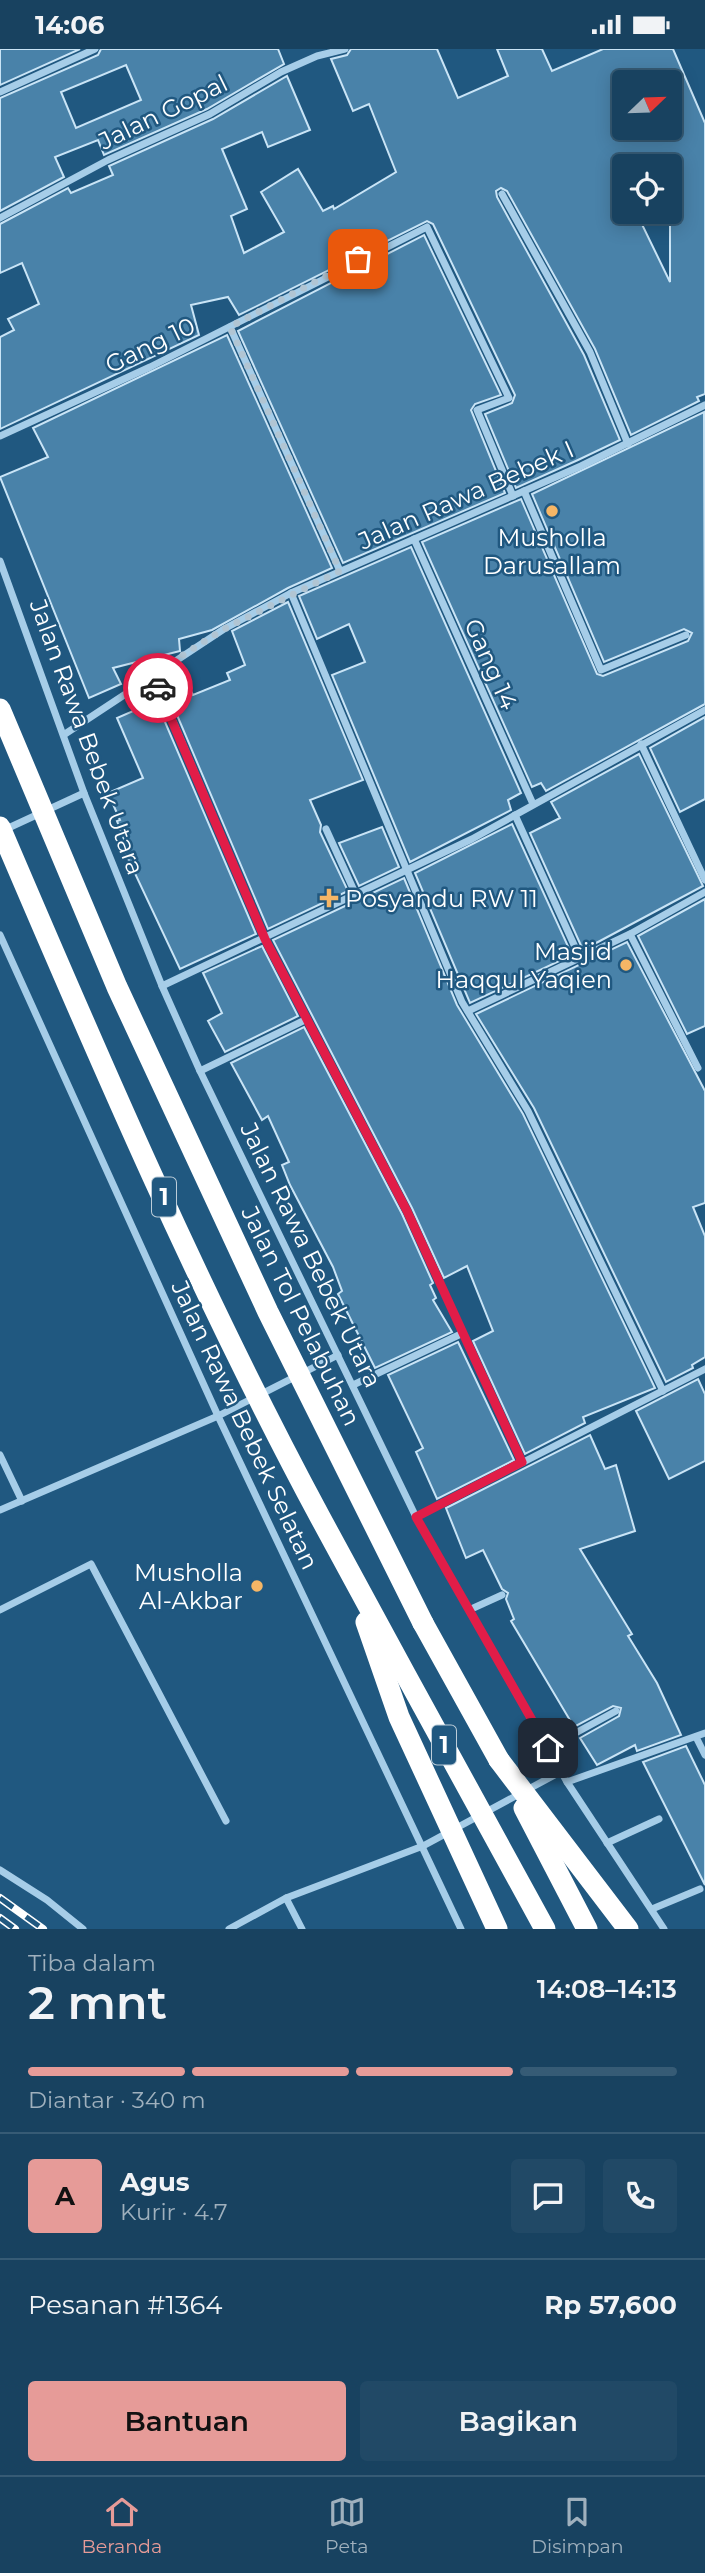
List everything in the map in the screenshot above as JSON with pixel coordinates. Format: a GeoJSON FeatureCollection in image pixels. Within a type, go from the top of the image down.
{"type":"FeatureCollection","features":[{"type":"Feature","properties":{"kind":"highway","name":"Jalan Tol Pelabuhan"},"geometry":{"type":"LineString","coordinates":[[0,709],[117,987],[268,1313],[423,1623],[499,1760],[587,1929]]}},
{"type":"Feature","properties":{"kind":"highway","name":"1"},"geometry":{"type":"LineString","coordinates":[[0,829],[75,1003],[232,1343],[344,1560],[545,1929]]}},
{"type":"Feature","properties":{"kind":"highway"},"geometry":{"type":"LineString","coordinates":[[344,1560],[399,1717],[497,1929]]}},
{"type":"Feature","properties":{"kind":"highway"},"geometry":{"type":"LineString","coordinates":[[499,1760],[628,1929]]}},
{"type":"Feature","properties":{"kind":"street"},"geometry":{"type":"LineString","coordinates":[[0,92],[95,49]]}},
{"type":"Feature","properties":{"kind":"street","name":"Jalan Gopal"},"geometry":{"type":"LineString","coordinates":[[0,218],[108,160],[210,114],[281,72],[317,56],[345,49]]}},
{"type":"Feature","properties":{"kind":"street"},"geometry":{"type":"LineString","coordinates":[[502,194],[590,352],[628,444]]}},
{"type":"Feature","properties":{"kind":"street","name":"Gang 10"},"geometry":{"type":"LineString","coordinates":[[0,436],[230,327],[427,227],[509,398],[477,410],[513,496]]}},
{"type":"Feature","properties":{"kind":"street"},"geometry":{"type":"LineString","coordinates":[[230,327],[340,571]]}},
{"type":"Feature","properties":{"kind":"street","name":"Jalan Rawa Bebek I"},"geometry":{"type":"LineString","coordinates":[[65,734],[224,629],[290,593],[628,444],[705,405]]}},
{"type":"Feature","properties":{"kind":"street"},"geometry":{"type":"LineString","coordinates":[[524,491],[601,670],[686,635]]}},
{"type":"Feature","properties":{"kind":"street","name":"Gang 14"},"geometry":{"type":"LineString","coordinates":[[414,539],[533,804]]}},
{"type":"Feature","properties":{"kind":"street","name":"Jalan Rawa Bebek Utara"},"geometry":{"type":"LineString","coordinates":[[0,561],[65,734],[84,793],[162,986],[200,1071],[416,1517],[567,1782],[664,1929]]}},
{"type":"Feature","properties":{"kind":"street"},"geometry":{"type":"LineString","coordinates":[[290,593],[468,1011],[527,1111],[663,1391]]}},
{"type":"Feature","properties":{"kind":"street"},"geometry":{"type":"LineString","coordinates":[[153,674],[265,939],[407,1211],[522,1462]]}},
{"type":"Feature","properties":{"kind":"street"},"geometry":{"type":"LineString","coordinates":[[162,986],[408,870],[705,711]]}},
{"type":"Feature","properties":{"kind":"street"},"geometry":{"type":"LineString","coordinates":[[641,744],[703,868],[705,880]]}},
{"type":"Feature","properties":{"kind":"street"},"geometry":{"type":"LineString","coordinates":[[0,829],[84,793]]}},
{"type":"Feature","properties":{"kind":"street"},"geometry":{"type":"LineString","coordinates":[[515,815],[580,958]]}},
{"type":"Feature","properties":{"kind":"street"},"geometry":{"type":"LineString","coordinates":[[326,829],[356,895]]}},
{"type":"Feature","properties":{"kind":"street"},"geometry":{"type":"LineString","coordinates":[[468,1011],[630,934],[705,892]]}},
{"type":"Feature","properties":{"kind":"street"},"geometry":{"type":"LineString","coordinates":[[630,934],[698,1068]]}},
{"type":"Feature","properties":{"kind":"street","name":"Jalan Rawa Bebek Selatan"},"geometry":{"type":"LineString","coordinates":[[0,935],[218,1416],[461,1929]]}},
{"type":"Feature","properties":{"kind":"street"},"geometry":{"type":"LineString","coordinates":[[200,1071],[307,1019]]}},
{"type":"Feature","properties":{"kind":"street"},"geometry":{"type":"LineString","coordinates":[[353,1385],[463,1333]]}},
{"type":"Feature","properties":{"kind":"street"},"geometry":{"type":"LineString","coordinates":[[0,1510],[218,1416],[338,1355]]}},
{"type":"Feature","properties":{"kind":"street"},"geometry":{"type":"LineString","coordinates":[[416,1517],[705,1369]]}},
{"type":"Feature","properties":{"kind":"street"},"geometry":{"type":"LineString","coordinates":[[0,1455],[22,1501]]}},
{"type":"Feature","properties":{"kind":"street"},"geometry":{"type":"LineString","coordinates":[[0,1610],[92,1564],[226,1821]]}},
{"type":"Feature","properties":{"kind":"street"},"geometry":{"type":"LineString","coordinates":[[469,1610],[502,1595]]}},
{"type":"Feature","properties":{"kind":"street"},"geometry":{"type":"LineString","coordinates":[[548,1748],[616,1711]]}},
{"type":"Feature","properties":{"kind":"street"},"geometry":{"type":"LineString","coordinates":[[567,1782],[705,1733]]}},
{"type":"Feature","properties":{"kind":"street"},"geometry":{"type":"LineString","coordinates":[[696,1737],[705,1755]]}},
{"type":"Feature","properties":{"kind":"street"},"geometry":{"type":"LineString","coordinates":[[229,1929],[286,1898],[423,1846],[562,1771]]}},
{"type":"Feature","properties":{"kind":"street"},"geometry":{"type":"LineString","coordinates":[[607,1843],[659,1819]]}},
{"type":"Feature","properties":{"kind":"street"},"geometry":{"type":"LineString","coordinates":[[0,1870],[47,1900],[83,1929]]}},
{"type":"Feature","properties":{"kind":"street"},"geometry":{"type":"LineString","coordinates":[[652,1909],[700,1889]]}},
{"type":"Feature","properties":{"kind":"street"},"geometry":{"type":"LineString","coordinates":[[286,1898],[302,1929]]}},
{"type":"Feature","properties":{"kind":"building"},"geometry":{"type":"Polygon","coordinates":[[[0,49],[80,49],[0,85],[0,49]]]}},
{"type":"Feature","properties":{"kind":"building"},"geometry":{"type":"Polygon","coordinates":[[[101,49],[278,49],[284,64],[207,109],[104,155],[98,140],[55,157],[64,177],[0,211],[0,98],[98,55],[101,49]],[[126,65],[61,92],[76,128],[141,100],[126,65]]]}},
{"type":"Feature","properties":{"kind":"building"},"geometry":{"type":"Polygon","coordinates":[[[351,49],[437,49],[458,98],[508,76],[497,49],[542,49],[552,71],[603,49],[673,49],[705,123],[705,394],[697,397],[699,401],[631,435],[595,349],[507,191],[501,188],[496,191],[497,197],[584,355],[620,440],[516,488],[485,414],[512,403],[515,395],[433,224],[427,221],[239,315],[228,297],[191,305],[199,335],[0,429],[0,337],[14,330],[8,319],[39,304],[22,263],[0,273],[0,224],[68,188],[71,193],[113,175],[109,166],[213,119],[287,76],[310,130],[268,147],[262,132],[222,149],[247,209],[231,216],[244,253],[284,232],[261,192],[298,169],[323,211],[333,206],[334,209],[396,172],[369,104],[353,111],[331,59],[347,55],[351,49]]]}},
{"type":"Feature","properties":{"kind":"building"},"geometry":{"type":"Polygon","coordinates":[[[424,235],[501,395],[475,404],[471,410],[505,493],[343,563],[238,331],[424,235]]]}},
{"type":"Feature","properties":{"kind":"building"},"geometry":{"type":"Polygon","coordinates":[[[227,335],[332,568],[288,588],[212,630],[179,639],[180,651],[113,668],[121,684],[89,698],[0,477],[48,457],[33,428],[227,335]]]}},
{"type":"Feature","properties":{"kind":"building"},"geometry":{"type":"Polygon","coordinates":[[[704,412],[705,704],[546,791],[541,783],[532,787],[422,542],[521,499],[597,674],[603,676],[688,641],[692,633],[684,629],[604,662],[532,494],[704,412]]]}},
{"type":"Feature","properties":{"kind":"building"},"geometry":{"type":"Polygon","coordinates":[[[411,547],[521,793],[508,800],[511,810],[410,862],[332,675],[365,662],[349,624],[317,639],[299,596],[411,547]]]}},
{"type":"Feature","properties":{"kind":"building"},"geometry":{"type":"Polygon","coordinates":[[[288,602],[363,780],[310,800],[321,825],[320,832],[348,891],[268,929],[171,701],[191,691],[193,695],[230,680],[227,673],[245,665],[232,631],[288,602]]]}},
{"type":"Feature","properties":{"kind":"building"},"geometry":{"type":"Polygon","coordinates":[[[156,701],[256,934],[180,969],[123,848],[127,847],[117,821],[120,820],[108,793],[143,778],[117,718],[156,701]]]}},
{"type":"Feature","properties":{"kind":"building"},"geometry":{"type":"Polygon","coordinates":[[[705,717],[705,799],[680,812],[650,748],[705,717]]]}},
{"type":"Feature","properties":{"kind":"building"},"geometry":{"type":"Polygon","coordinates":[[[639,754],[703,886],[583,950],[530,833],[560,818],[551,802],[639,754]]]}},
{"type":"Feature","properties":{"kind":"building"},"geometry":{"type":"Polygon","coordinates":[[[512,824],[572,955],[470,1003],[415,873],[512,824]]]}},
{"type":"Feature","properties":{"kind":"building"},"geometry":{"type":"Polygon","coordinates":[[[382,827],[399,867],[359,886],[339,843],[382,827]]]}},
{"type":"Feature","properties":{"kind":"building"},"geometry":{"type":"Polygon","coordinates":[[[404,878],[457,1005],[523,1114],[655,1388],[583,1417],[585,1423],[525,1454],[473,1341],[493,1331],[467,1266],[444,1278],[412,1208],[273,940],[404,878]]]}},
{"type":"Feature","properties":{"kind":"building"},"geometry":{"type":"Polygon","coordinates":[[[705,899],[705,1026],[687,1034],[638,936],[705,899]]]}},
{"type":"Feature","properties":{"kind":"building"},"geometry":{"type":"Polygon","coordinates":[[[627,942],[705,1091],[705,1203],[693,1207],[705,1236],[705,1357],[692,1365],[693,1368],[666,1382],[534,1108],[476,1014],[627,942]]]}},
{"type":"Feature","properties":{"kind":"building"},"geometry":{"type":"Polygon","coordinates":[[[262,946],[298,1016],[225,1052],[208,1021],[222,1013],[203,973],[262,946]]]}},
{"type":"Feature","properties":{"kind":"building"},"geometry":{"type":"Polygon","coordinates":[[[304,1027],[402,1214],[433,1283],[430,1285],[436,1298],[433,1300],[452,1332],[375,1368],[338,1294],[342,1291],[333,1267],[290,1185],[282,1165],[289,1162],[268,1116],[262,1120],[231,1063],[304,1027]]]}},
{"type":"Feature","properties":{"kind":"building"},"geometry":{"type":"Polygon","coordinates":[[[458,1342],[514,1460],[437,1499],[416,1452],[423,1448],[388,1375],[458,1342]]]}},
{"type":"Feature","properties":{"kind":"building"},"geometry":{"type":"Polygon","coordinates":[[[698,1379],[705,1394],[705,1461],[669,1479],[636,1411],[698,1379]]]}},
{"type":"Feature","properties":{"kind":"building"},"geometry":{"type":"Polygon","coordinates":[[[590,1435],[605,1469],[616,1465],[635,1531],[580,1549],[632,1634],[628,1636],[657,1683],[681,1735],[637,1751],[635,1745],[597,1765],[580,1738],[619,1716],[621,1708],[613,1706],[574,1727],[511,1621],[514,1619],[506,1599],[508,1593],[502,1589],[483,1550],[466,1558],[446,1508],[590,1435]]]}},
{"type":"Feature","properties":{"kind":"building"},"geometry":{"type":"Polygon","coordinates":[[[686,1746],[705,1785],[705,1885],[643,1762],[686,1746]]]}},
{"type":"Feature","properties":{"kind":"railway"},"geometry":{"type":"LineString","coordinates":[[0,1898],[43,1929]]}},
{"type":"Feature","properties":{"kind":"railway"},"geometry":{"type":"LineString","coordinates":[[0,1918],[15,1929]]}},
{"type":"Feature","properties":{"kind":"way so far"},"geometry":{"type":"LineString","coordinates":[[158,688],[153,674],[224,629],[290,593],[340,571],[230,327],[358,259]]}},
{"type":"Feature","properties":{"kind":"place","name":"Musholla Darusallam"},"geometry":{"type":"Point","coordinates":[552,511]}},
{"type":"Feature","properties":{"kind":"place","name":"Posyandu RW 11"},"geometry":{"type":"Point","coordinates":[329,898]}},
{"type":"Feature","properties":{"kind":"place","name":"Masjid Haqqul Yaqien"},"geometry":{"type":"Point","coordinates":[626,965]}},
{"type":"Feature","properties":{"kind":"place","name":"Musholla Al-Akbar"},"geometry":{"type":"Point","coordinates":[257,1586]}},
{"type":"Feature","properties":{"kind":"route"},"geometry":{"type":"LineString","coordinates":[[158,688],[265,939],[407,1211],[522,1462],[416,1517],[548,1748]]}}]}
